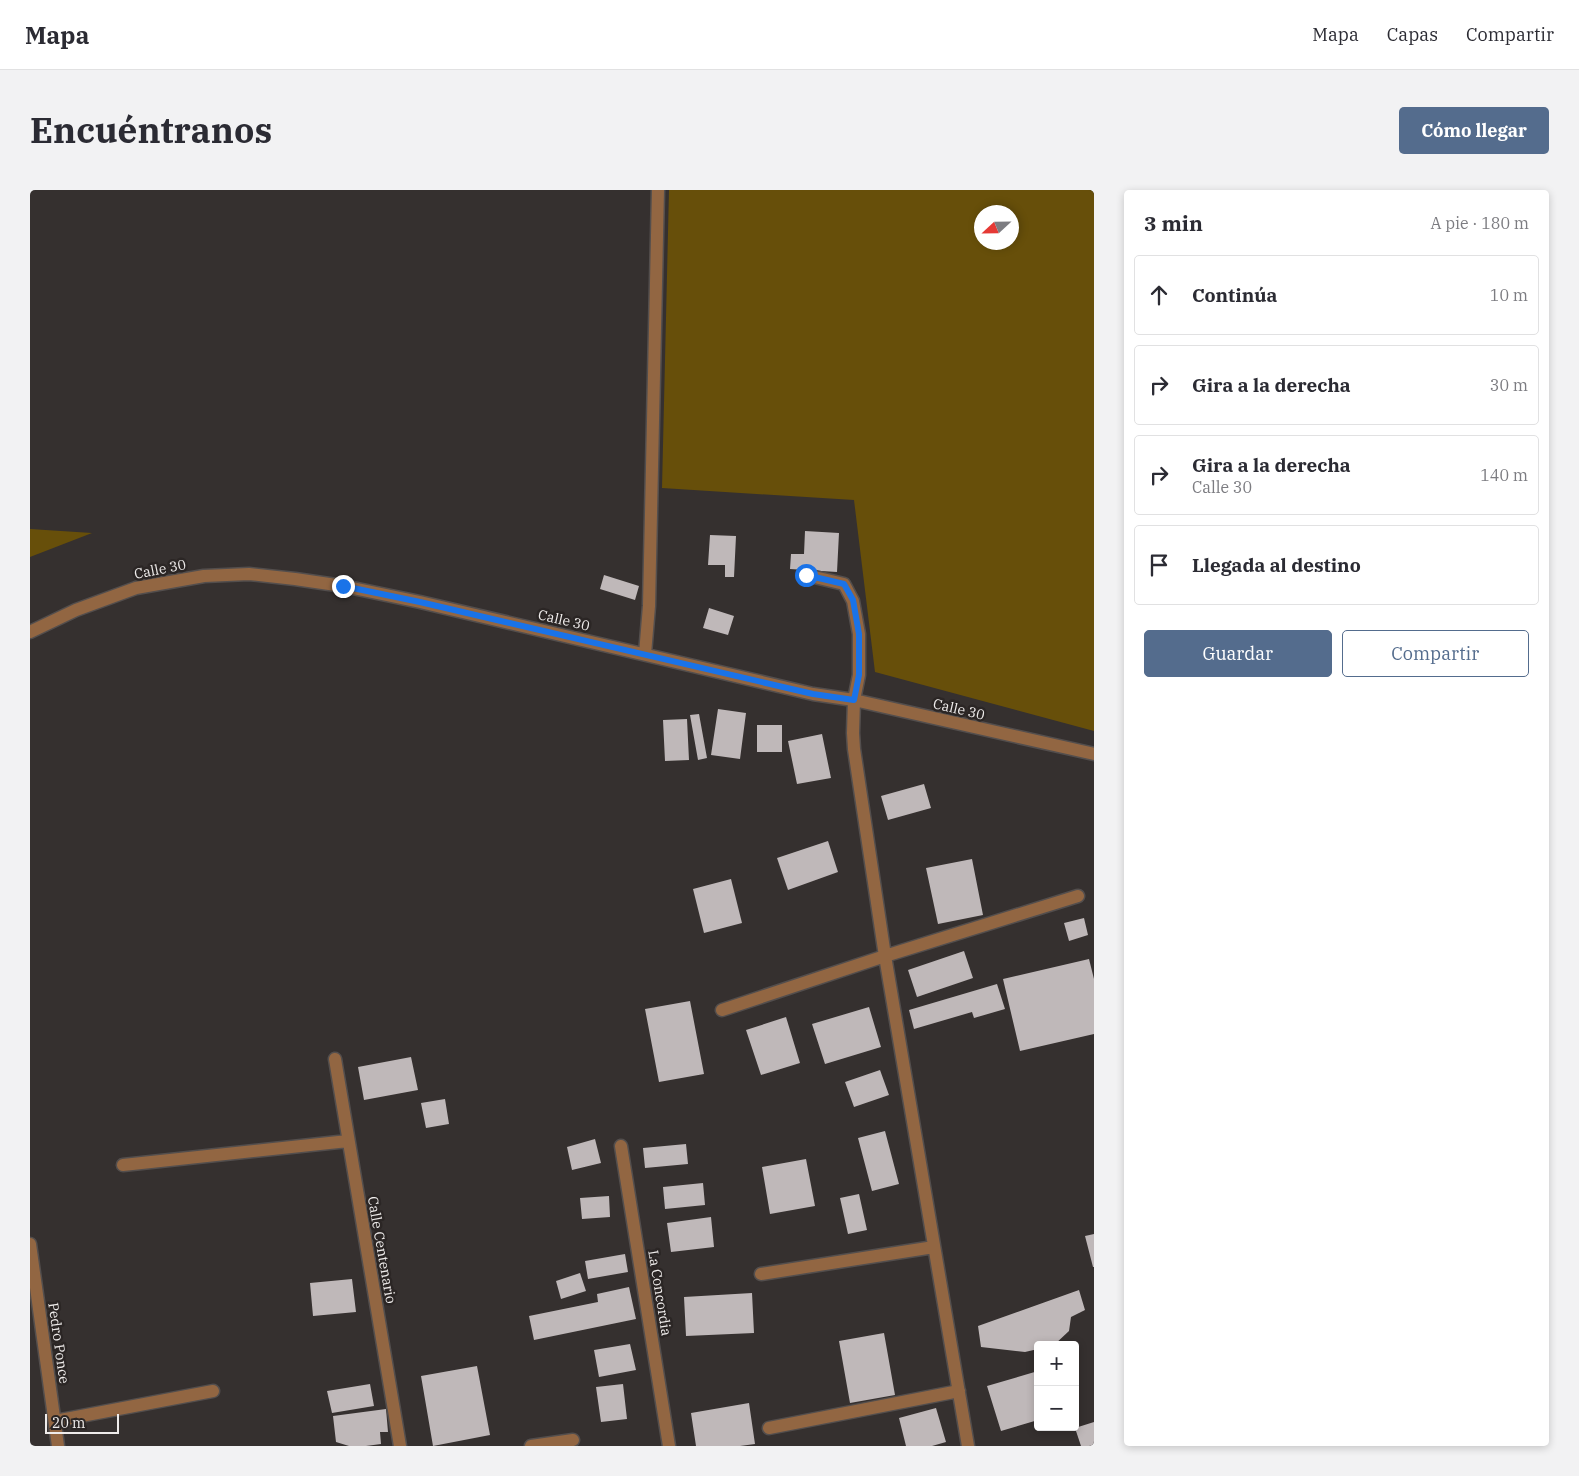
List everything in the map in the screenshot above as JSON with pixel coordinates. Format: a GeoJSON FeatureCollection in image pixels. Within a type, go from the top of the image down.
{"type":"FeatureCollection","features":[{"type":"Feature","properties":{"kind":"street"},"geometry":{"type":"LineString","coordinates":[[646,652],[658,190]]}},
{"type":"Feature","properties":{"kind":"street","name":"Calle 30"},"geometry":{"type":"LineString","coordinates":[[30,632],[76,610],[136,588],[204,576],[249,574],[295,579],[343,586],[420,602],[646,652],[813,694],[855,697],[1094,754]]}},
{"type":"Feature","properties":{"kind":"street"},"geometry":{"type":"LineString","coordinates":[[806,575],[844,584],[853,600],[859,634],[859,675],[855,697],[854,749],[885,956],[968,1446]]}},
{"type":"Feature","properties":{"kind":"street"},"geometry":{"type":"LineString","coordinates":[[722,1010],[885,956],[1078,896]]}},
{"type":"Feature","properties":{"kind":"street","name":"Calle Centenario"},"geometry":{"type":"LineString","coordinates":[[335,1059],[400,1446]]}},
{"type":"Feature","properties":{"kind":"street"},"geometry":{"type":"LineString","coordinates":[[123,1166],[348,1141]]}},
{"type":"Feature","properties":{"kind":"street","name":"La Concordia"},"geometry":{"type":"LineString","coordinates":[[621,1146],[669,1446]]}},
{"type":"Feature","properties":{"kind":"street","name":"Pedro Ponce"},"geometry":{"type":"LineString","coordinates":[[30,1244],[58,1446]]}},
{"type":"Feature","properties":{"kind":"street"},"geometry":{"type":"LineString","coordinates":[[761,1274],[934,1247]]}},
{"type":"Feature","properties":{"kind":"street"},"geometry":{"type":"LineString","coordinates":[[55,1421],[213,1391]]}},
{"type":"Feature","properties":{"kind":"street"},"geometry":{"type":"LineString","coordinates":[[769,1428],[959,1391]]}},
{"type":"Feature","properties":{"kind":"street"},"geometry":{"type":"LineString","coordinates":[[531,1446],[573,1440]]}},
{"type":"Feature","properties":{"kind":"shaded area"},"geometry":{"type":"Polygon","coordinates":[[[669,190],[1094,190],[1094,731],[875,672],[854,500],[662,488],[669,190]]]}},
{"type":"Feature","properties":{"kind":"shaded area"},"geometry":{"type":"Polygon","coordinates":[[[30,529],[92,533],[30,557],[30,529]]]}},
{"type":"Feature","properties":{"kind":"building"},"geometry":{"type":"Polygon","coordinates":[[[805,531],[839,533],[837,572],[790,569],[791,554],[804,554],[805,531]]]}},
{"type":"Feature","properties":{"kind":"building"},"geometry":{"type":"Polygon","coordinates":[[[710,535],[736,536],[734,577],[725,577],[725,565],[708,565],[710,535]]]}},
{"type":"Feature","properties":{"kind":"building"},"geometry":{"type":"Polygon","coordinates":[[[604,575],[639,586],[635,600],[600,589],[604,575]]]}},
{"type":"Feature","properties":{"kind":"building"},"geometry":{"type":"Polygon","coordinates":[[[709,608],[734,616],[728,635],[703,628],[709,608]]]}},
{"type":"Feature","properties":{"kind":"building"},"geometry":{"type":"Polygon","coordinates":[[[718,709],[746,713],[740,759],[711,755],[718,709]]]}},
{"type":"Feature","properties":{"kind":"building"},"geometry":{"type":"Polygon","coordinates":[[[699,714],[707,758],[698,760],[690,715],[699,714]]]}},
{"type":"Feature","properties":{"kind":"building"},"geometry":{"type":"Polygon","coordinates":[[[687,719],[689,760],[665,761],[663,720],[687,719]]]}},
{"type":"Feature","properties":{"kind":"building"},"geometry":{"type":"Polygon","coordinates":[[[757,725],[782,725],[782,752],[757,752],[757,725]]]}},
{"type":"Feature","properties":{"kind":"building"},"geometry":{"type":"Polygon","coordinates":[[[822,734],[831,778],[797,784],[788,741],[822,734]]]}},
{"type":"Feature","properties":{"kind":"building"},"geometry":{"type":"Polygon","coordinates":[[[924,784],[931,808],[888,820],[881,796],[924,784]]]}},
{"type":"Feature","properties":{"kind":"building"},"geometry":{"type":"Polygon","coordinates":[[[828,841],[838,872],[788,890],[777,858],[828,841]]]}},
{"type":"Feature","properties":{"kind":"building"},"geometry":{"type":"Polygon","coordinates":[[[972,859],[983,915],[938,924],[926,868],[972,859]]]}},
{"type":"Feature","properties":{"kind":"building"},"geometry":{"type":"Polygon","coordinates":[[[731,879],[742,923],[704,933],[693,889],[731,879]]]}},
{"type":"Feature","properties":{"kind":"building"},"geometry":{"type":"Polygon","coordinates":[[[1084,918],[1088,935],[1069,941],[1064,923],[1084,918]]]}},
{"type":"Feature","properties":{"kind":"building"},"geometry":{"type":"Polygon","coordinates":[[[964,951],[973,978],[917,997],[908,970],[964,951]]]}},
{"type":"Feature","properties":{"kind":"building"},"geometry":{"type":"Polygon","coordinates":[[[1089,959],[1094,979],[1094,1034],[1020,1051],[1003,979],[1089,959]]]}},
{"type":"Feature","properties":{"kind":"building"},"geometry":{"type":"Polygon","coordinates":[[[997,984],[1005,1009],[974,1018],[972,1012],[914,1029],[909,1010],[997,984]]]}},
{"type":"Feature","properties":{"kind":"building"},"geometry":{"type":"Polygon","coordinates":[[[690,1001],[704,1074],[659,1082],[645,1009],[690,1001]]]}},
{"type":"Feature","properties":{"kind":"building"},"geometry":{"type":"Polygon","coordinates":[[[869,1007],[881,1047],[825,1064],[812,1024],[869,1007]]]}},
{"type":"Feature","properties":{"kind":"building"},"geometry":{"type":"Polygon","coordinates":[[[786,1017],[800,1063],[761,1075],[746,1030],[786,1017]]]}},
{"type":"Feature","properties":{"kind":"building"},"geometry":{"type":"Polygon","coordinates":[[[411,1057],[418,1090],[364,1100],[358,1067],[411,1057]]]}},
{"type":"Feature","properties":{"kind":"building"},"geometry":{"type":"Polygon","coordinates":[[[880,1070],[889,1095],[854,1107],[845,1082],[880,1070]]]}},
{"type":"Feature","properties":{"kind":"building"},"geometry":{"type":"Polygon","coordinates":[[[445,1099],[449,1124],[426,1128],[421,1103],[445,1099]]]}},
{"type":"Feature","properties":{"kind":"building"},"geometry":{"type":"Polygon","coordinates":[[[885,1131],[899,1184],[872,1191],[858,1138],[885,1131]]]}},
{"type":"Feature","properties":{"kind":"building"},"geometry":{"type":"Polygon","coordinates":[[[595,1139],[601,1163],[572,1170],[567,1147],[595,1139]]]}},
{"type":"Feature","properties":{"kind":"building"},"geometry":{"type":"Polygon","coordinates":[[[686,1144],[688,1164],[645,1168],[643,1148],[686,1144]]]}},
{"type":"Feature","properties":{"kind":"building"},"geometry":{"type":"Polygon","coordinates":[[[806,1159],[815,1206],[770,1214],[762,1167],[806,1159]]]}},
{"type":"Feature","properties":{"kind":"building"},"geometry":{"type":"Polygon","coordinates":[[[703,1183],[705,1205],[665,1209],[663,1187],[703,1183]]]}},
{"type":"Feature","properties":{"kind":"building"},"geometry":{"type":"Polygon","coordinates":[[[859,1194],[867,1230],[848,1234],[840,1198],[859,1194]]]}},
{"type":"Feature","properties":{"kind":"building"},"geometry":{"type":"Polygon","coordinates":[[[609,1196],[610,1217],[582,1219],[580,1198],[609,1196]]]}},
{"type":"Feature","properties":{"kind":"building"},"geometry":{"type":"Polygon","coordinates":[[[711,1217],[714,1247],[671,1252],[667,1223],[711,1217]]]}},
{"type":"Feature","properties":{"kind":"building"},"geometry":{"type":"Polygon","coordinates":[[[1094,1234],[1094,1267],[1093,1267],[1085,1236],[1094,1234]]]}},
{"type":"Feature","properties":{"kind":"building"},"geometry":{"type":"Polygon","coordinates":[[[625,1254],[628,1272],[588,1279],[585,1261],[625,1254]]]}},
{"type":"Feature","properties":{"kind":"building"},"geometry":{"type":"Polygon","coordinates":[[[580,1273],[586,1291],[561,1299],[556,1281],[580,1273]]]}},
{"type":"Feature","properties":{"kind":"building"},"geometry":{"type":"Polygon","coordinates":[[[352,1279],[356,1312],[313,1316],[310,1283],[352,1279]]]}},
{"type":"Feature","properties":{"kind":"building"},"geometry":{"type":"Polygon","coordinates":[[[629,1287],[636,1319],[534,1340],[529,1316],[598,1302],[597,1294],[629,1287]]]}},
{"type":"Feature","properties":{"kind":"building"},"geometry":{"type":"Polygon","coordinates":[[[1079,1290],[1085,1310],[1071,1317],[1069,1331],[1058,1341],[1034,1341],[1034,1350],[1025,1352],[981,1347],[978,1326],[1079,1290]]]}},
{"type":"Feature","properties":{"kind":"building"},"geometry":{"type":"Polygon","coordinates":[[[752,1293],[754,1333],[686,1336],[684,1297],[752,1293]]]}},
{"type":"Feature","properties":{"kind":"building"},"geometry":{"type":"Polygon","coordinates":[[[884,1333],[895,1395],[850,1403],[839,1341],[884,1333]]]}},
{"type":"Feature","properties":{"kind":"building"},"geometry":{"type":"Polygon","coordinates":[[[630,1344],[636,1370],[599,1377],[594,1350],[630,1344]]]}},
{"type":"Feature","properties":{"kind":"building"},"geometry":{"type":"Polygon","coordinates":[[[477,1366],[490,1435],[433,1446],[421,1376],[477,1366]]]}},
{"type":"Feature","properties":{"kind":"building"},"geometry":{"type":"Polygon","coordinates":[[[1034,1372],[1034,1421],[1001,1431],[987,1386],[1034,1372]]]}},
{"type":"Feature","properties":{"kind":"building"},"geometry":{"type":"Polygon","coordinates":[[[370,1384],[374,1406],[332,1413],[327,1391],[370,1384]]]}},
{"type":"Feature","properties":{"kind":"building"},"geometry":{"type":"Polygon","coordinates":[[[623,1384],[627,1419],[601,1422],[596,1387],[623,1384]]]}},
{"type":"Feature","properties":{"kind":"building"},"geometry":{"type":"Polygon","coordinates":[[[749,1403],[755,1444],[696,1446],[691,1413],[749,1403]]]}},
{"type":"Feature","properties":{"kind":"building"},"geometry":{"type":"Polygon","coordinates":[[[936,1408],[946,1442],[932,1446],[906,1446],[899,1418],[936,1408]]]}},
{"type":"Feature","properties":{"kind":"building"},"geometry":{"type":"Polygon","coordinates":[[[386,1409],[388,1432],[380,1432],[381,1444],[349,1446],[336,1442],[333,1416],[386,1409]]]}},
{"type":"Feature","properties":{"kind":"building"},"geometry":{"type":"Polygon","coordinates":[[[1094,1422],[1094,1446],[1081,1446],[1076,1431],[1079,1431],[1079,1427],[1094,1422]]]}},
{"type":"Feature","properties":{"kind":"route"},"geometry":{"type":"LineString","coordinates":[[343,586],[420,602],[813,694],[854,700],[859,675],[859,634],[853,600],[844,584],[806,575]]}}]}
